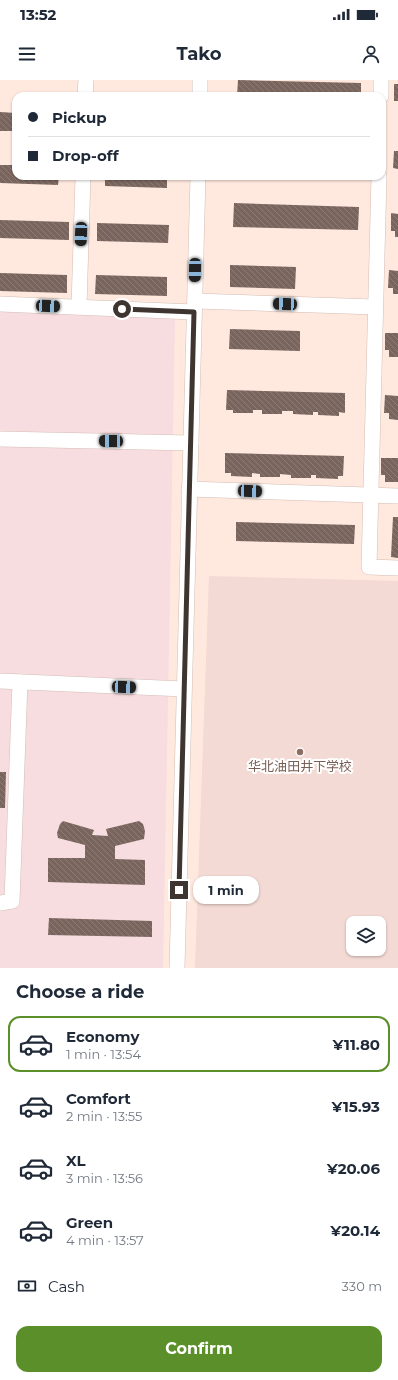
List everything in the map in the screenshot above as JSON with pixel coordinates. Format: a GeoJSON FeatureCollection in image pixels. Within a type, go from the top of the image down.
{"type":"FeatureCollection","features":[{"type":"Feature","properties":{"kind":"lane"},"geometry":{"type":"LineString","coordinates":[[85,92],[86,80]]}},
{"type":"Feature","properties":{"kind":"lane"},"geometry":{"type":"LineString","coordinates":[[200,80],[200,92]]}},
{"type":"Feature","properties":{"kind":"lane"},"geometry":{"type":"LineString","coordinates":[[381,80],[381,92]]}},
{"type":"Feature","properties":{"kind":"lane"},"geometry":{"type":"LineString","coordinates":[[79,307],[83,180]]}},
{"type":"Feature","properties":{"kind":"lane"},"geometry":{"type":"LineString","coordinates":[[177,968],[198,180]]}},
{"type":"Feature","properties":{"kind":"lane"},"geometry":{"type":"LineString","coordinates":[[379,180],[369,566],[398,568]]}},
{"type":"Feature","properties":{"kind":"lane"},"geometry":{"type":"LineString","coordinates":[[0,304],[79,307],[376,307]]}},
{"type":"Feature","properties":{"kind":"lane"},"geometry":{"type":"LineString","coordinates":[[0,439],[191,443]]}},
{"type":"Feature","properties":{"kind":"lane"},"geometry":{"type":"LineString","coordinates":[[190,489],[398,496]]}},
{"type":"Feature","properties":{"kind":"lane"},"geometry":{"type":"LineString","coordinates":[[0,681],[184,689]]}},
{"type":"Feature","properties":{"kind":"lane"},"geometry":{"type":"LineString","coordinates":[[0,903],[12,901],[20,682]]}},
{"type":"Feature","properties":{"kind":"shaded area"},"geometry":{"type":"Polygon","coordinates":[[[0,311],[175,317],[163,968],[0,968],[0,311]]]}},
{"type":"Feature","properties":{"kind":"shaded area","name":"华北油田井下学校"},"geometry":{"type":"Polygon","coordinates":[[[209,576],[398,581],[398,968],[195,968],[209,576]]]}},
{"type":"Feature","properties":{"kind":"building"},"geometry":{"type":"Polygon","coordinates":[[[238,80],[361,83],[361,92],[237,92],[238,80]]]}},
{"type":"Feature","properties":{"kind":"building"},"geometry":{"type":"Polygon","coordinates":[[[394,84],[398,84],[398,101],[394,101],[394,84]]]}},
{"type":"Feature","properties":{"kind":"building"},"geometry":{"type":"Polygon","coordinates":[[[0,112],[12,113],[12,131],[0,131],[0,112]]]}},
{"type":"Feature","properties":{"kind":"building"},"geometry":{"type":"Polygon","coordinates":[[[394,151],[398,151],[398,169],[393,168],[394,151]]]}},
{"type":"Feature","properties":{"kind":"building"},"geometry":{"type":"Polygon","coordinates":[[[0,165],[12,165],[12,180],[59,180],[58,185],[0,183],[0,165]]]}},
{"type":"Feature","properties":{"kind":"building"},"geometry":{"type":"Polygon","coordinates":[[[105,180],[167,180],[167,188],[105,186],[105,180]]]}},
{"type":"Feature","properties":{"kind":"building"},"geometry":{"type":"Polygon","coordinates":[[[234,203],[359,207],[358,230],[233,227],[234,203]]]}},
{"type":"Feature","properties":{"kind":"building"},"geometry":{"type":"Polygon","coordinates":[[[391,213],[398,214],[398,237],[395,237],[395,231],[391,231],[391,213]]]}},
{"type":"Feature","properties":{"kind":"building"},"geometry":{"type":"Polygon","coordinates":[[[0,220],[69,222],[69,240],[0,238],[0,220]]]}},
{"type":"Feature","properties":{"kind":"building"},"geometry":{"type":"Polygon","coordinates":[[[97,223],[169,225],[168,243],[97,241],[97,223]]]}},
{"type":"Feature","properties":{"kind":"building"},"geometry":{"type":"Polygon","coordinates":[[[230,265],[296,267],[295,289],[230,287],[230,265]]]}},
{"type":"Feature","properties":{"kind":"building"},"geometry":{"type":"Polygon","coordinates":[[[389,270],[398,271],[398,294],[393,294],[393,288],[388,288],[389,270]]]}},
{"type":"Feature","properties":{"kind":"building"},"geometry":{"type":"Polygon","coordinates":[[[0,273],[67,275],[67,293],[0,291],[0,273]]]}},
{"type":"Feature","properties":{"kind":"building"},"geometry":{"type":"Polygon","coordinates":[[[96,275],[167,277],[167,296],[95,294],[96,275]]]}},
{"type":"Feature","properties":{"kind":"building"},"geometry":{"type":"Polygon","coordinates":[[[230,329],[300,331],[300,351],[229,349],[230,329]]]}},
{"type":"Feature","properties":{"kind":"building"},"geometry":{"type":"Polygon","coordinates":[[[385,333],[398,333],[398,357],[389,357],[389,350],[385,350],[385,333]]]}},
{"type":"Feature","properties":{"kind":"building"},"geometry":{"type":"Polygon","coordinates":[[[227,390],[345,393],[345,413],[339,412],[339,416],[318,415],[318,412],[313,412],[313,415],[293,414],[293,411],[282,411],[282,414],[262,414],[262,410],[253,410],[253,413],[233,413],[233,410],[226,410],[227,390]]]}},
{"type":"Feature","properties":{"kind":"building"},"geometry":{"type":"Polygon","coordinates":[[[385,395],[398,396],[398,420],[389,419],[389,413],[384,413],[385,395]]]}},
{"type":"Feature","properties":{"kind":"building"},"geometry":{"type":"Polygon","coordinates":[[[225,453],[344,456],[343,476],[338,476],[338,479],[316,478],[316,475],[311,475],[311,478],[291,478],[291,475],[280,474],[280,477],[260,477],[260,474],[252,473],[252,477],[231,476],[231,473],[225,473],[225,453]]]}},
{"type":"Feature","properties":{"kind":"building"},"geometry":{"type":"Polygon","coordinates":[[[381,458],[398,458],[398,482],[385,482],[385,475],[381,475],[381,458]]]}},
{"type":"Feature","properties":{"kind":"building"},"geometry":{"type":"Polygon","coordinates":[[[393,517],[398,517],[398,558],[391,557],[393,517]]]}},
{"type":"Feature","properties":{"kind":"building"},"geometry":{"type":"Polygon","coordinates":[[[236,522],[355,525],[354,544],[236,541],[236,522]]]}},
{"type":"Feature","properties":{"kind":"building"},"geometry":{"type":"Polygon","coordinates":[[[0,772],[6,772],[5,808],[0,808],[0,772]]]}},
{"type":"Feature","properties":{"kind":"building"},"geometry":{"type":"Polygon","coordinates":[[[63,821],[94,830],[92,835],[108,836],[106,829],[139,821],[143,824],[145,831],[144,839],[115,846],[115,859],[145,860],[145,885],[48,882],[48,858],[85,858],[85,845],[58,838],[57,833],[60,824],[63,821]]]}},
{"type":"Feature","properties":{"kind":"building"},"geometry":{"type":"Polygon","coordinates":[[[49,918],[152,921],[152,937],[48,935],[49,918]]]}},
{"type":"Feature","properties":{"kind":"place","name":"华北油田井下学校"},"geometry":{"type":"Point","coordinates":[300,752]}},
{"type":"Feature","properties":{"kind":"route"},"geometry":{"type":"LineString","coordinates":[[122,309],[194,312],[179,890]]}}]}
